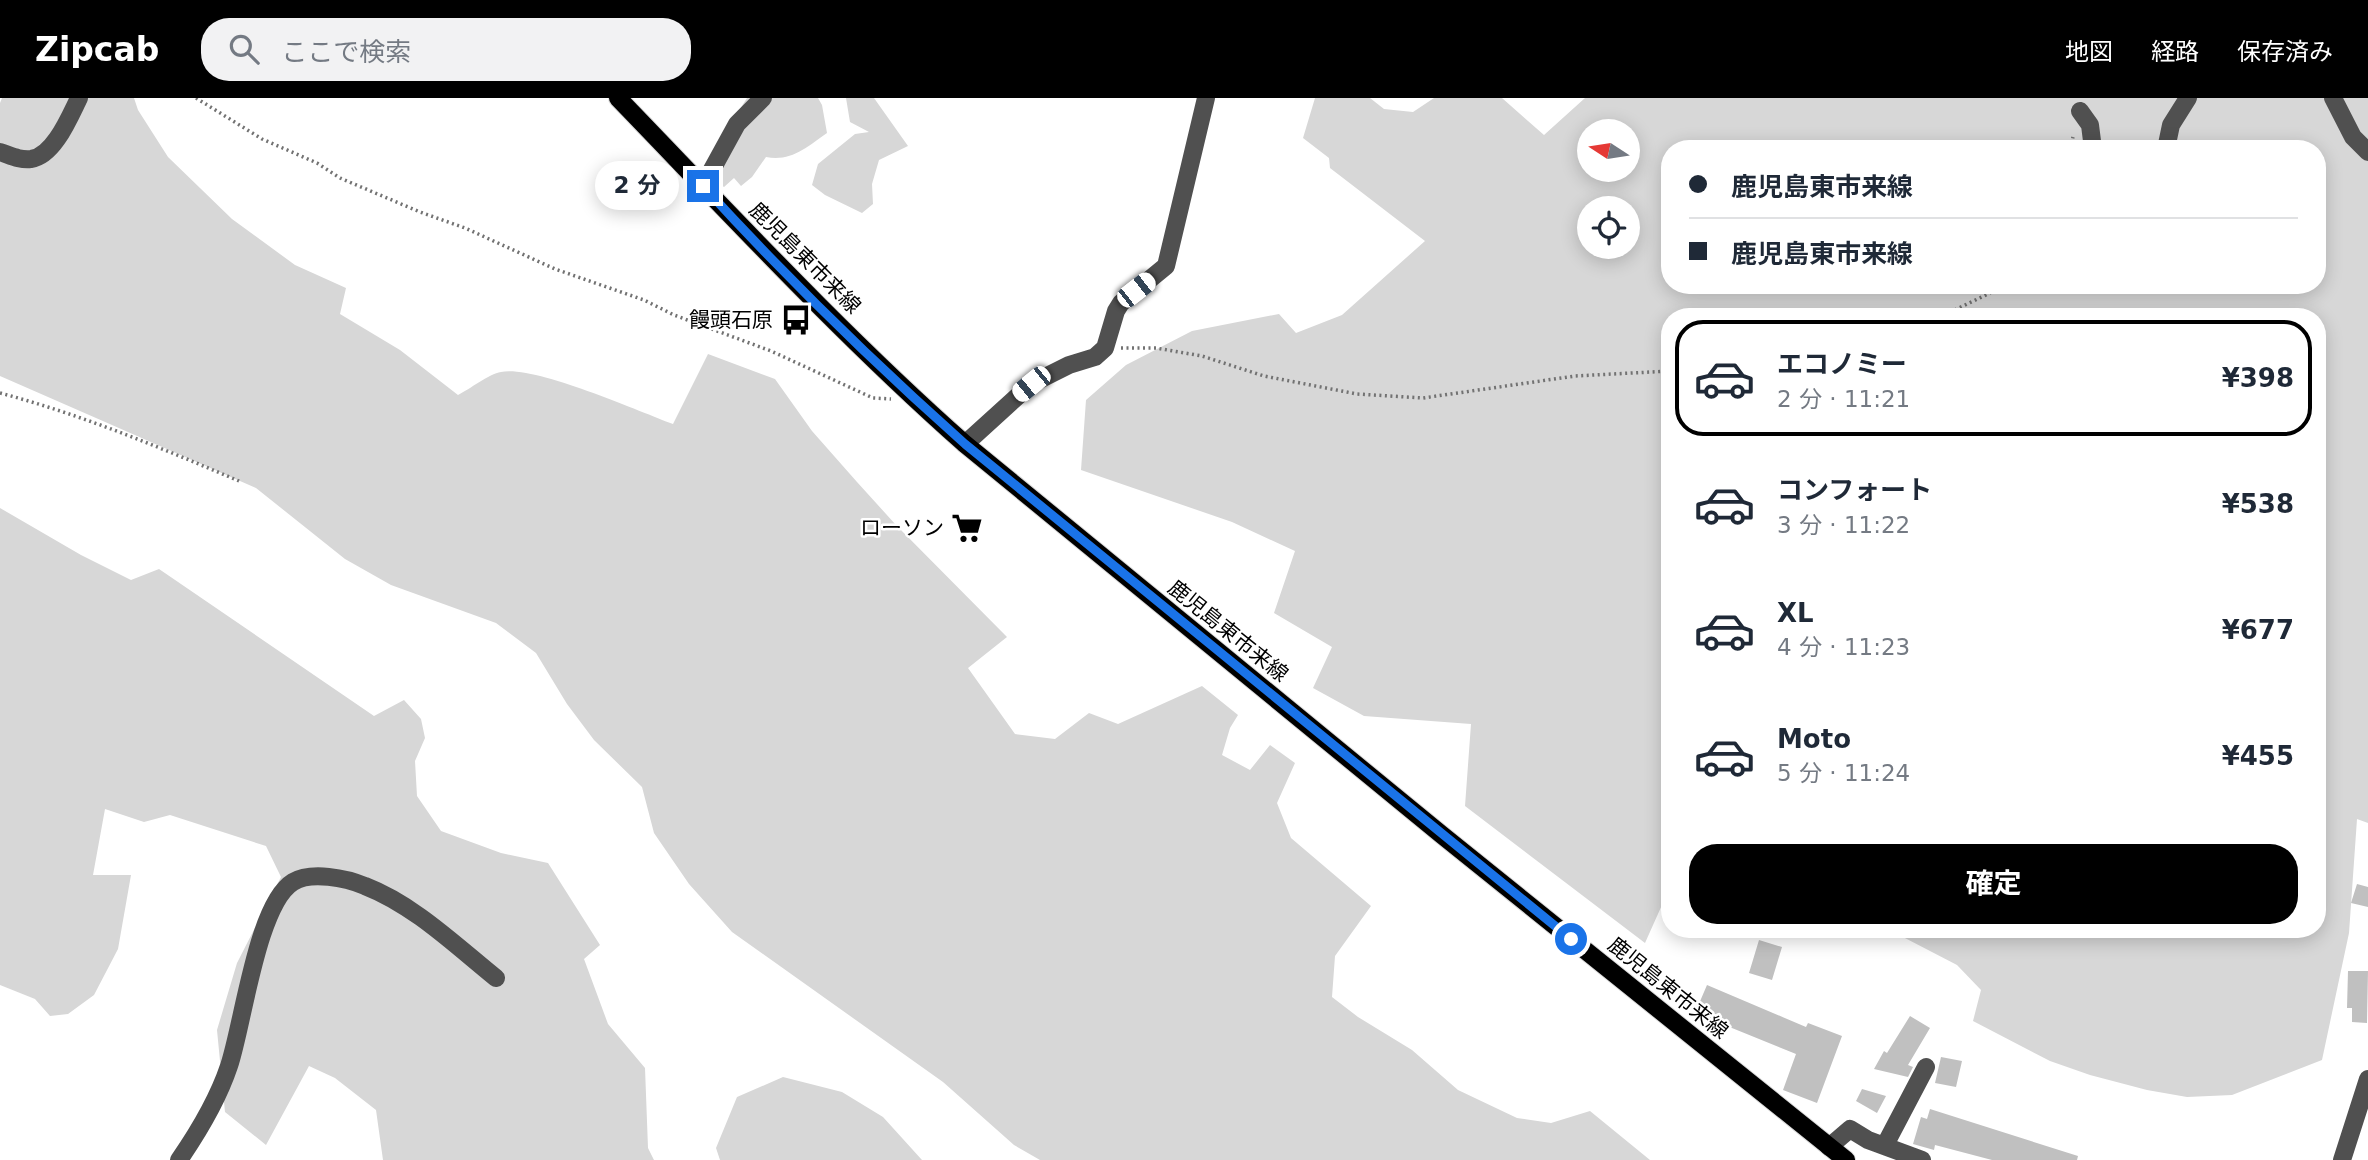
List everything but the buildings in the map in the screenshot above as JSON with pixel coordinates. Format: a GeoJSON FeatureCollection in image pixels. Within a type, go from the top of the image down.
{"type":"FeatureCollection","features":[{"type":"Feature","properties":{"kind":"main road","name":"鹿児島東市来線"},"geometry":{"type":"LineString","coordinates":[[618,98],[736,222],[917,402],[965,444],[1441,835],[1846,1160]]}},
{"type":"Feature","properties":{"kind":"street"},"geometry":{"type":"LineString","coordinates":[[8,155],[31,159],[43,153],[57,140],[79,98]]}},
{"type":"Feature","properties":{"kind":"street"},"geometry":{"type":"LineString","coordinates":[[703,186],[737,124],[763,98]]}},
{"type":"Feature","properties":{"kind":"street"},"geometry":{"type":"LineString","coordinates":[[965,444],[1031,384],[1069,365],[1095,357],[1105,348],[1121,303],[1166,267],[1206,98]]}},
{"type":"Feature","properties":{"kind":"street"},"geometry":{"type":"LineString","coordinates":[[2168,140],[2171,125],[2188,98]]}},
{"type":"Feature","properties":{"kind":"street"},"geometry":{"type":"LineString","coordinates":[[2333,98],[2353,137],[2368,152]]}},
{"type":"Feature","properties":{"kind":"street"},"geometry":{"type":"LineString","coordinates":[[2080,111],[2090,125],[2092,140]]}},
{"type":"Feature","properties":{"kind":"street"},"geometry":{"type":"LineString","coordinates":[[180,1160],[218,1095],[230,1065],[258,951],[275,902],[290,883],[317,875],[365,886],[415,913],[496,978]]}},
{"type":"Feature","properties":{"kind":"street"},"geometry":{"type":"LineString","coordinates":[[1885,1145],[1926,1066]]}},
{"type":"Feature","properties":{"kind":"street"},"geometry":{"type":"LineString","coordinates":[[2342,1160],[2368,1079]]}},
{"type":"Feature","properties":{"kind":"street"},"geometry":{"type":"LineString","coordinates":[[1829,1147],[1850,1129],[1868,1140],[1922,1160]]}},
{"type":"Feature","properties":{"kind":"path"},"geometry":{"type":"LineString","coordinates":[[196,98],[262,139],[317,163],[341,178],[465,228],[555,269],[644,300],[674,315],[771,351],[873,398],[917,402]]}},
{"type":"Feature","properties":{"kind":"path"},"geometry":{"type":"LineString","coordinates":[[1959,308],[1988,294]]}},
{"type":"Feature","properties":{"kind":"path"},"geometry":{"type":"LineString","coordinates":[[1105,348],[1156,348],[1202,356],[1264,376],[1357,394],[1423,398],[1574,376],[1661,371]]}},
{"type":"Feature","properties":{"kind":"path"},"geometry":{"type":"LineString","coordinates":[[0,393],[107,426],[239,481]]}},
{"type":"Feature","properties":{"kind":"shaded area"},"geometry":{"type":"Polygon","coordinates":[[[2,98],[134,98],[138,110],[168,157],[232,219],[295,265],[346,288],[340,314],[400,350],[458,395],[496,373],[516,372],[561,382],[673,424],[708,354],[775,379],[812,431],[857,482],[1007,637],[968,668],[1015,734],[1055,739],[1089,713],[1118,724],[1202,686],[1238,715],[1230,728],[1222,755],[1250,770],[1270,745],[1295,763],[1277,803],[1291,838],[1371,906],[1335,956],[1332,997],[1358,1017],[1412,1050],[1458,1090],[1517,1118],[1551,1123],[1590,1111],[1650,1160],[1040,1160],[1014,1145],[943,1082],[732,932],[689,884],[654,833],[642,787],[594,740],[567,704],[536,653],[496,623],[391,585],[345,559],[256,488],[0,376],[2,98]]]}},
{"type":"Feature","properties":{"kind":"shaded area"},"geometry":{"type":"Polygon","coordinates":[[[747,98],[818,98],[822,105],[827,133],[791,155],[766,157],[752,177],[741,186],[734,178],[724,187],[706,174],[719,142],[747,98]]]}},
{"type":"Feature","properties":{"kind":"shaded area"},"geometry":{"type":"Polygon","coordinates":[[[846,98],[874,98],[908,146],[879,160],[872,184],[873,204],[862,213],[825,195],[812,185],[818,164],[855,134],[869,132],[850,122],[846,98]]]}},
{"type":"Feature","properties":{"kind":"shaded area"},"geometry":{"type":"Polygon","coordinates":[[[1315,98],[1370,98],[1384,109],[1413,112],[1434,98],[1502,98],[1544,135],[1585,98],[2368,98],[2368,823],[2357,819],[2349,933],[2322,1060],[2232,1095],[2187,1097],[2090,1075],[2050,1061],[1973,1021],[1981,990],[1957,965],[1905,938],[2326,938],[2326,308],[1661,308],[1661,907],[1645,943],[1465,806],[1471,724],[1364,716],[1313,688],[1332,647],[1274,613],[1295,551],[1232,522],[1081,470],[1086,400],[1126,365],[1192,331],[1279,314],[1296,333],[1342,315],[1425,241],[1330,168],[1329,158],[1303,138],[1315,98]]]}},
{"type":"Feature","properties":{"kind":"shaded area"},"geometry":{"type":"Polygon","coordinates":[[[0,508],[81,555],[131,580],[159,569],[374,716],[404,700],[421,719],[425,738],[415,761],[417,796],[441,831],[501,853],[548,863],[600,945],[584,959],[608,1024],[645,1068],[648,1148],[654,1160],[383,1160],[376,1110],[335,1078],[309,1066],[266,1145],[225,1112],[217,1030],[237,963],[281,877],[266,846],[170,815],[144,822],[105,809],[93,875],[131,875],[118,949],[94,995],[68,1014],[50,1016],[35,999],[0,985],[0,508]]]}},
{"type":"Feature","properties":{"kind":"shaded area"},"geometry":{"type":"Polygon","coordinates":[[[783,1077],[842,1092],[883,1117],[922,1160],[720,1160],[716,1148],[737,1097],[783,1077]]]}},
{"type":"Feature","properties":{"kind":"place","name":"饅頭石原"},"geometry":{"type":"Point","coordinates":[796,320]}},
{"type":"Feature","properties":{"kind":"place","name":"ローソン"},"geometry":{"type":"Point","coordinates":[967,528]}},
{"type":"Feature","properties":{"kind":"route"},"geometry":{"type":"LineString","coordinates":[[703,186],[917,402],[965,444],[1571,939]]}}]}
